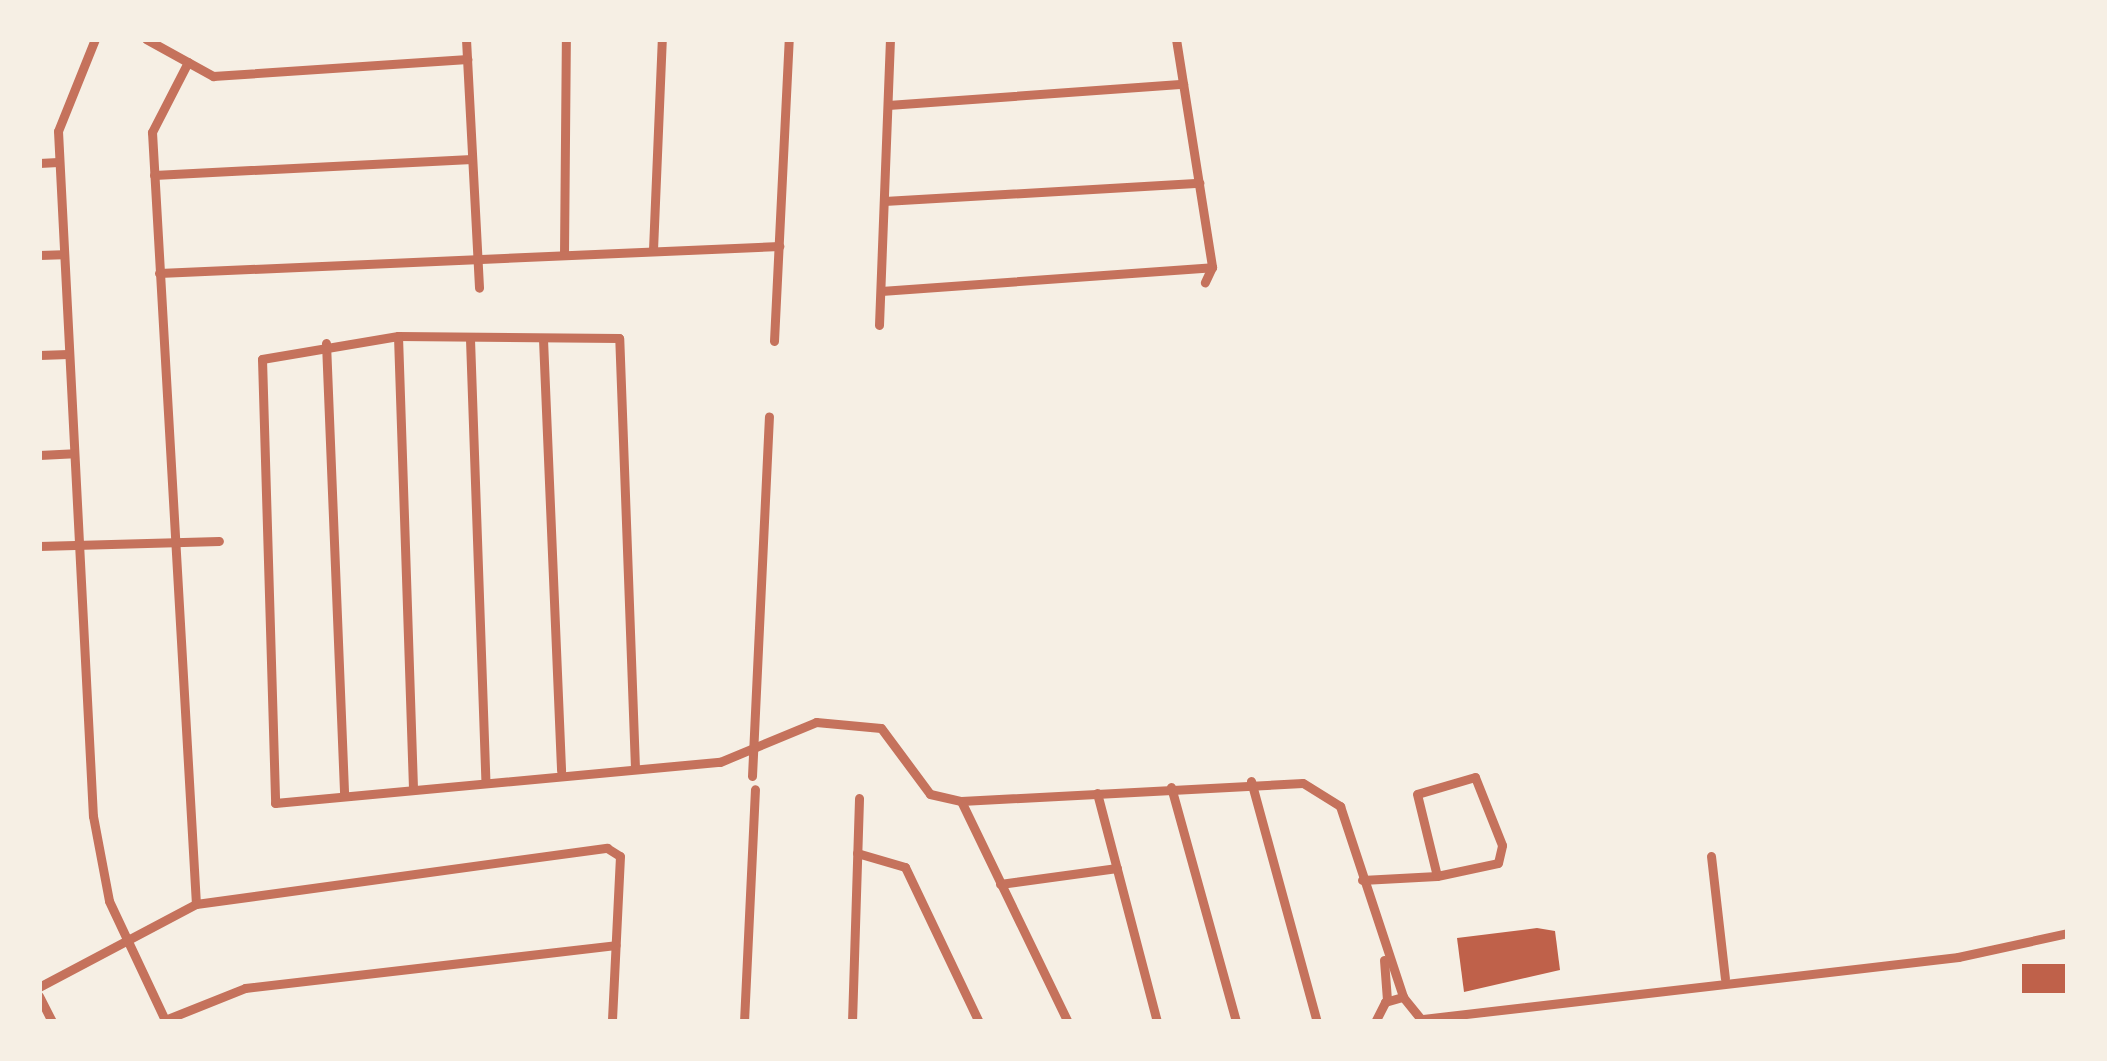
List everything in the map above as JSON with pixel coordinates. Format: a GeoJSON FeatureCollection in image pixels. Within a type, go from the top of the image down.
{"type":"FeatureCollection","features":[{"type":"Feature","properties":{"kind":"street"},"geometry":{"type":"LineString","coordinates":[[95,39],[67,94],[58,163],[93,816],[126,940],[166,1021],[244,988],[616,945]]}},
{"type":"Feature","properties":{"kind":"street"},"geometry":{"type":"LineString","coordinates":[[146,39],[213,76],[467,59]]}},
{"type":"Feature","properties":{"kind":"street"},"geometry":{"type":"LineString","coordinates":[[466,39],[479,287]]}},
{"type":"Feature","properties":{"kind":"street"},"geometry":{"type":"LineString","coordinates":[[564,254],[566,39]]}},
{"type":"Feature","properties":{"kind":"street"},"geometry":{"type":"LineString","coordinates":[[653,250],[662,39]]}},
{"type":"Feature","properties":{"kind":"street"},"geometry":{"type":"LineString","coordinates":[[774,340],[789,39]]}},
{"type":"Feature","properties":{"kind":"street"},"geometry":{"type":"LineString","coordinates":[[879,325],[890,39]]}},
{"type":"Feature","properties":{"kind":"street"},"geometry":{"type":"LineString","coordinates":[[1176,39],[1212,267],[1204,282]]}},
{"type":"Feature","properties":{"kind":"street"},"geometry":{"type":"LineString","coordinates":[[188,62],[157,116],[154,175],[169,541],[196,904]]}},
{"type":"Feature","properties":{"kind":"street"},"geometry":{"type":"LineString","coordinates":[[888,105],[1183,84]]}},
{"type":"Feature","properties":{"kind":"street"},"geometry":{"type":"LineString","coordinates":[[154,175],[472,159]]}},
{"type":"Feature","properties":{"kind":"street"},"geometry":{"type":"LineString","coordinates":[[39,164],[58,163]]}},
{"type":"Feature","properties":{"kind":"street"},"geometry":{"type":"LineString","coordinates":[[884,201],[1199,183]]}},
{"type":"Feature","properties":{"kind":"street"},"geometry":{"type":"LineString","coordinates":[[159,273],[779,246]]}},
{"type":"Feature","properties":{"kind":"street"},"geometry":{"type":"LineString","coordinates":[[39,255],[62,254]]}},
{"type":"Feature","properties":{"kind":"street"},"geometry":{"type":"LineString","coordinates":[[881,291],[1212,267]]}},
{"type":"Feature","properties":{"kind":"street"},"geometry":{"type":"LineString","coordinates":[[398,336],[413,788]]}},
{"type":"Feature","properties":{"kind":"street"},"geometry":{"type":"LineString","coordinates":[[635,768],[619,338],[398,336],[326,343],[262,358],[258,370],[275,803],[561,771],[635,768],[753,752],[816,722],[881,728],[930,794],[961,801],[1251,781],[1325,790],[1362,880],[1384,960],[1402,997],[1423,1020],[1726,978],[1958,957],[2068,933]]}},
{"type":"Feature","properties":{"kind":"street"},"geometry":{"type":"LineString","coordinates":[[470,339],[485,779]]}},
{"type":"Feature","properties":{"kind":"street"},"geometry":{"type":"LineString","coordinates":[[543,340],[561,771]]}},
{"type":"Feature","properties":{"kind":"street"},"geometry":{"type":"LineString","coordinates":[[326,343],[344,796]]}},
{"type":"Feature","properties":{"kind":"street"},"geometry":{"type":"LineString","coordinates":[[39,356],[68,354]]}},
{"type":"Feature","properties":{"kind":"street"},"geometry":{"type":"LineString","coordinates":[[752,776],[769,416]]}},
{"type":"Feature","properties":{"kind":"street"},"geometry":{"type":"LineString","coordinates":[[39,455],[74,453]]}},
{"type":"Feature","properties":{"kind":"street"},"geometry":{"type":"LineString","coordinates":[[39,546],[219,542]]}},
{"type":"Feature","properties":{"kind":"street"},"geometry":{"type":"LineString","coordinates":[[1362,880],[1437,876],[1486,869],[1502,855],[1475,777],[1417,794],[1437,876]]}},
{"type":"Feature","properties":{"kind":"street"},"geometry":{"type":"LineString","coordinates":[[1251,781],[1317,1022]]}},
{"type":"Feature","properties":{"kind":"street"},"geometry":{"type":"LineString","coordinates":[[1171,788],[1236,1022]]}},
{"type":"Feature","properties":{"kind":"street"},"geometry":{"type":"LineString","coordinates":[[744,1022],[754,789]]}},
{"type":"Feature","properties":{"kind":"street"},"geometry":{"type":"LineString","coordinates":[[1097,793],[1157,1022]]}},
{"type":"Feature","properties":{"kind":"street"},"geometry":{"type":"LineString","coordinates":[[852,1022],[859,798]]}},
{"type":"Feature","properties":{"kind":"street"},"geometry":{"type":"LineString","coordinates":[[961,801],[1068,1022]]}},
{"type":"Feature","properties":{"kind":"street"},"geometry":{"type":"LineString","coordinates":[[52,1022],[39,992],[196,904],[618,850],[611,1022]]}},
{"type":"Feature","properties":{"kind":"street"},"geometry":{"type":"LineString","coordinates":[[857,854],[905,867],[979,1022]]}},
{"type":"Feature","properties":{"kind":"street"},"geometry":{"type":"LineString","coordinates":[[1712,856],[1726,978]]}},
{"type":"Feature","properties":{"kind":"street"},"geometry":{"type":"LineString","coordinates":[[1000,884],[1117,868]]}},
{"type":"Feature","properties":{"kind":"street"},"geometry":{"type":"LineString","coordinates":[[1375,1022],[1387,1000],[1384,960]]}},
{"type":"Feature","properties":{"kind":"street"},"geometry":{"type":"LineString","coordinates":[[1387,1000],[1402,997]]}},
{"type":"Feature","properties":{"kind":"building"},"geometry":{"type":"Polygon","coordinates":[[[1537,928],[1555,931],[1560,970],[1464,992],[1457,938],[1537,928]]]}},
{"type":"Feature","properties":{"kind":"building"},"geometry":{"type":"Polygon","coordinates":[[[2022,964],[2068,964],[2068,993],[2022,993],[2022,964]]]}}]}
